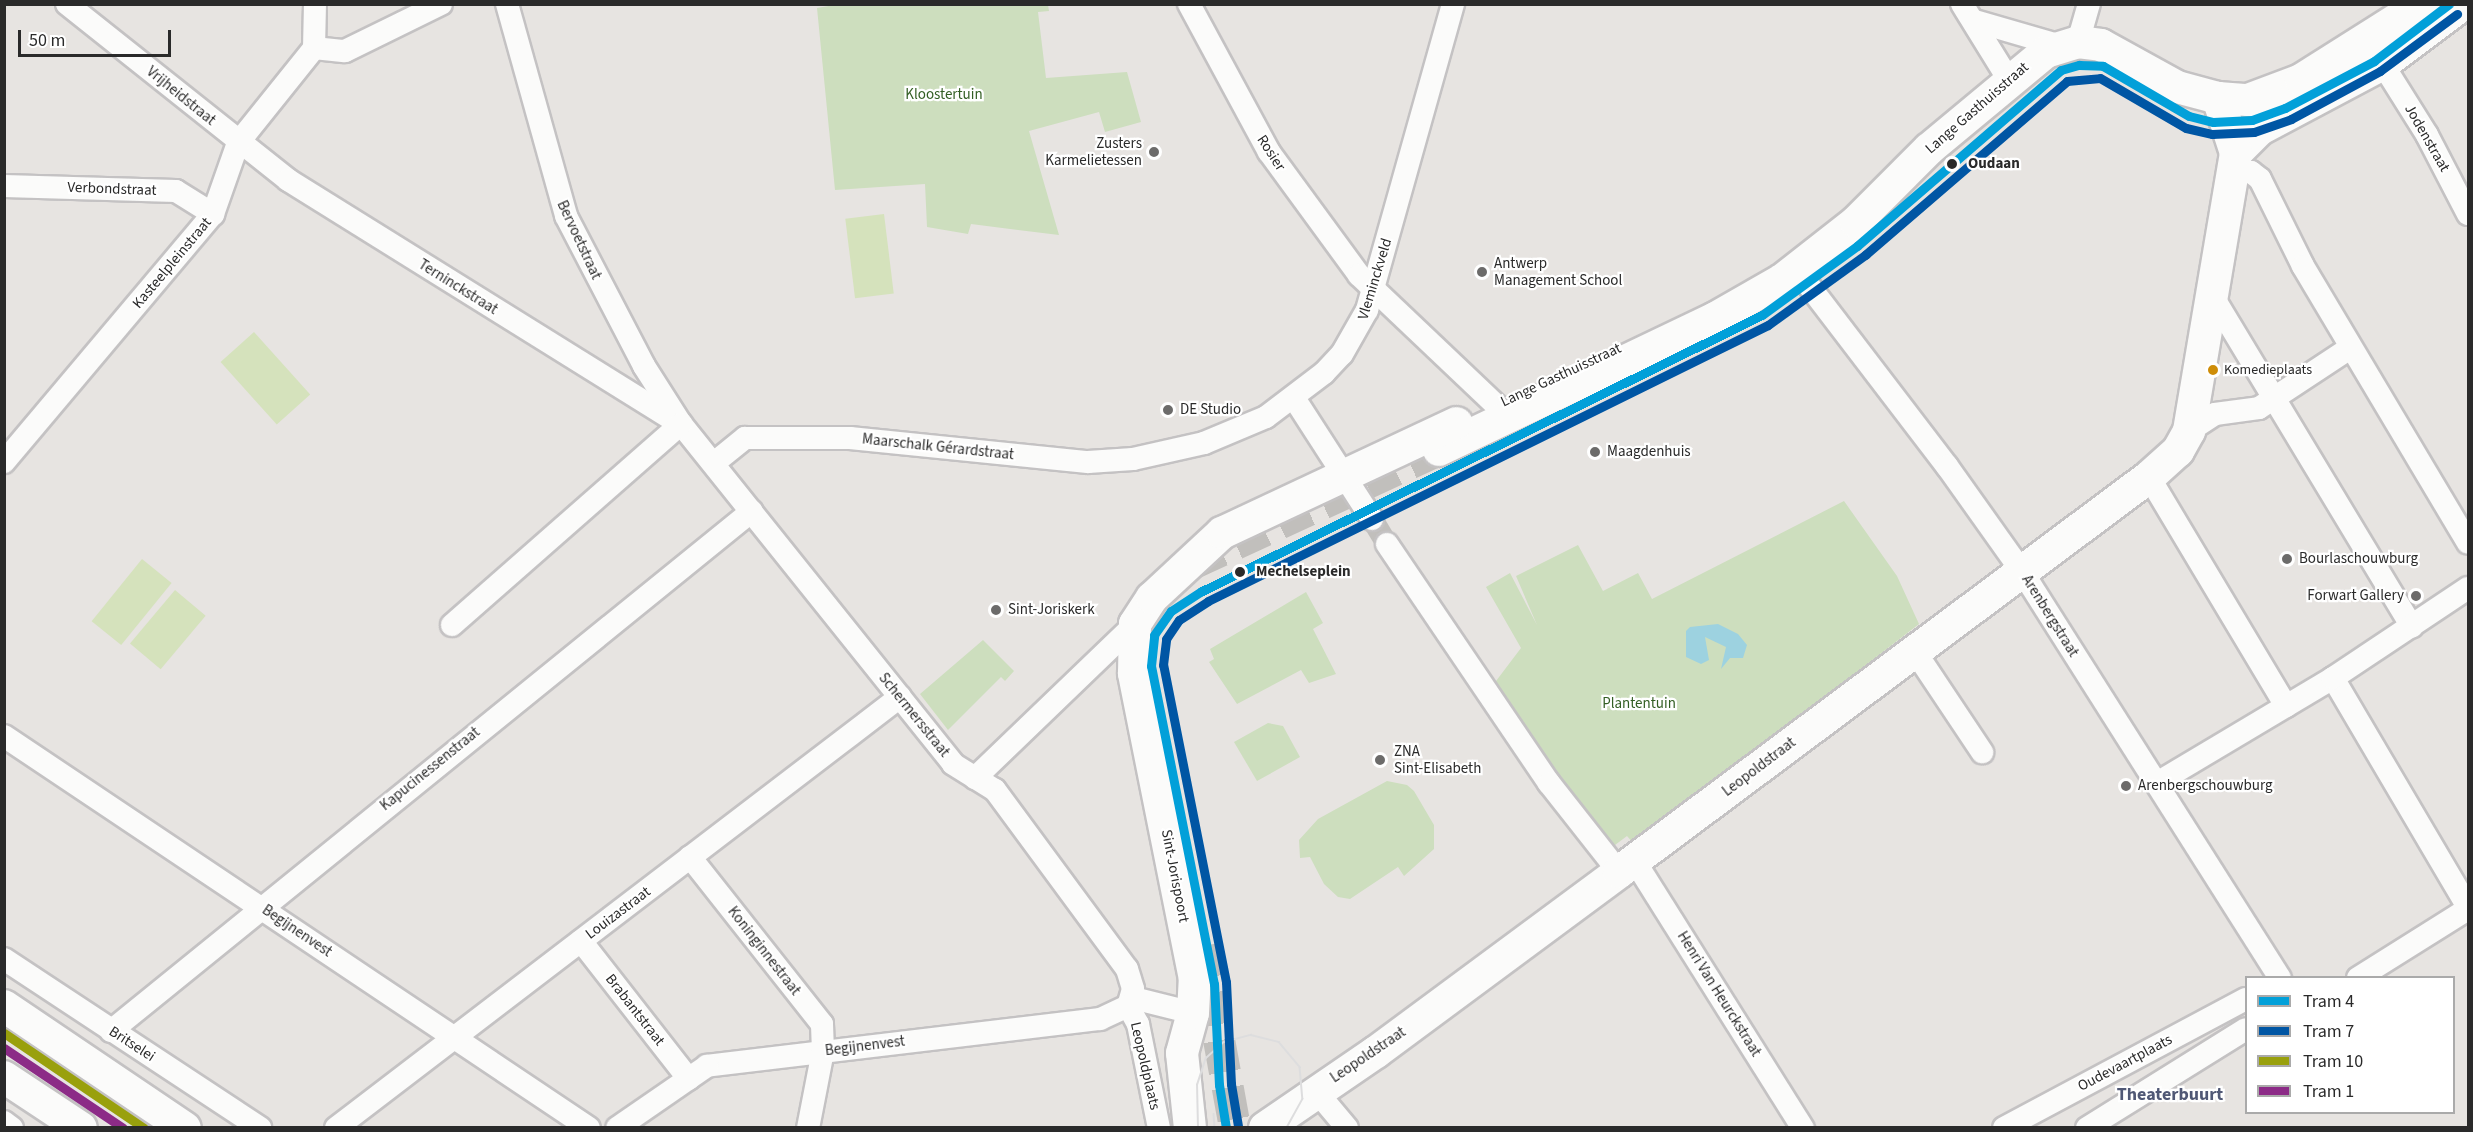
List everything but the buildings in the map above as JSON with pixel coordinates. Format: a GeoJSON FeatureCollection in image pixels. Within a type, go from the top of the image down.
{"type":"FeatureCollection","features":[{"type":"Feature","properties":{"kind":"street","name":"Vrijheidstraat"},"geometry":{"type":"LineString","coordinates":[[67,4],[238,143]]}},
{"type":"Feature","properties":{"kind":"street"},"geometry":{"type":"LineString","coordinates":[[315,4],[314,48],[345,51],[441,4]]}},
{"type":"Feature","properties":{"kind":"street","name":"Bervoetstraat"},"geometry":{"type":"LineString","coordinates":[[507,4],[566,216],[645,366],[681,424]]}},
{"type":"Feature","properties":{"kind":"street","name":"Rosier"},"geometry":{"type":"LineString","coordinates":[[1189,4],[1269,152],[1359,275],[1496,405]]}},
{"type":"Feature","properties":{"kind":"street","name":"Vleminckveld"},"geometry":{"type":"LineString","coordinates":[[1170,453],[1234,433],[1294,398],[1342,354],[1358,331],[1374,289],[1453,4]]}},
{"type":"Feature","properties":{"kind":"street"},"geometry":{"type":"LineString","coordinates":[[2070,44],[2090,4]]}},
{"type":"Feature","properties":{"kind":"street"},"geometry":{"type":"LineString","coordinates":[[2189,431],[2239,154],[2375,52],[2421,4]]}},
{"type":"Feature","properties":{"kind":"street"},"geometry":{"type":"LineString","coordinates":[[1969,13],[2070,44],[2114,50],[2176,87],[2218,98],[2248,100],[2282,90],[2375,52],[2463,4]]}},
{"type":"Feature","properties":{"kind":"street"},"geometry":{"type":"LineString","coordinates":[[1969,13],[2009,80]]}},
{"type":"Feature","properties":{"kind":"street","name":"Lange Gasthuisstraat"},"geometry":{"type":"LineString","coordinates":[[1135,624],[1152,598],[1222,533],[1343,474],[1618,347],[1660,344],[1746,302],[1797,270],[1856,222],[1929,149],[2032,60],[2070,44]]}},
{"type":"Feature","properties":{"kind":"street","name":"Kasteelpleinstraat"},"geometry":{"type":"LineString","coordinates":[[4,462],[204,209],[238,143],[314,48]]}},
{"type":"Feature","properties":{"kind":"street","name":"Jodenstraat"},"geometry":{"type":"LineString","coordinates":[[2375,52],[2469,214]]}},
{"type":"Feature","properties":{"kind":"street"},"geometry":{"type":"LineString","coordinates":[[2218,98],[2239,154],[2251,172],[2260,179],[2303,266],[2350,348],[2469,543]]}},
{"type":"Feature","properties":{"kind":"street","name":"Terninckstraat"},"geometry":{"type":"LineString","coordinates":[[238,143],[288,180],[681,424]]}},
{"type":"Feature","properties":{"kind":"street","name":"Verbondstraat"},"geometry":{"type":"LineString","coordinates":[[4,186],[176,191],[204,209]]}},
{"type":"Feature","properties":{"kind":"street","name":"Arenbergstraat"},"geometry":{"type":"LineString","coordinates":[[1797,270],[1941,457],[2021,570],[2279,976]]}},
{"type":"Feature","properties":{"kind":"street"},"geometry":{"type":"LineString","coordinates":[[2213,297],[2412,627]]}},
{"type":"Feature","properties":{"kind":"street"},"geometry":{"type":"LineString","coordinates":[[1439,450],[1660,344]]}},
{"type":"Feature","properties":{"kind":"street"},"geometry":{"type":"LineString","coordinates":[[2189,431],[2215,414],[2247,411],[2274,399],[2350,348]]}},
{"type":"Feature","properties":{"kind":"street"},"geometry":{"type":"LineString","coordinates":[[1294,398],[1372,519]]}},
{"type":"Feature","properties":{"kind":"street"},"geometry":{"type":"LineString","coordinates":[[452,625],[681,424]]}},
{"type":"Feature","properties":{"kind":"street","name":"Schermersstraat"},"geometry":{"type":"LineString","coordinates":[[681,424],[953,764],[995,790],[1126,969],[1131,1002]]}},
{"type":"Feature","properties":{"kind":"street","name":"Leopoldstraat"},"geometry":{"type":"LineString","coordinates":[[1316,1091],[1376,1052],[2149,477],[2178,452],[2189,431]]}},
{"type":"Feature","properties":{"kind":"street","name":"Maarschalk Gérardstraat"},"geometry":{"type":"LineString","coordinates":[[714,463],[745,438],[850,438],[1088,462],[1170,453]]}},
{"type":"Feature","properties":{"kind":"street"},"geometry":{"type":"LineString","coordinates":[[2149,477],[2286,706]]}},
{"type":"Feature","properties":{"kind":"street","name":"Kapucinessenstraat"},"geometry":{"type":"LineString","coordinates":[[111,1031],[261,906],[752,511]]}},
{"type":"Feature","properties":{"kind":"street","name":"Henri Van Heurckstraat"},"geometry":{"type":"LineString","coordinates":[[1387,544],[1549,783],[1627,866],[1803,1128]]}},
{"type":"Feature","properties":{"kind":"street"},"geometry":{"type":"LineString","coordinates":[[2157,783],[2333,678],[2469,588]]}},
{"type":"Feature","properties":{"kind":"street"},"geometry":{"type":"LineString","coordinates":[[975,778],[1135,624]]}},
{"type":"Feature","properties":{"kind":"street","name":"Sint-Jorispoort"},"geometry":{"type":"LineString","coordinates":[[1135,624],[1134,673],[1195,979],[1194,1013],[1182,1053],[1190,1128]]}},
{"type":"Feature","properties":{"kind":"street"},"geometry":{"type":"LineString","coordinates":[[1914,650],[1982,752]]}},
{"type":"Feature","properties":{"kind":"street"},"geometry":{"type":"LineString","coordinates":[[2333,678],[2469,908],[2361,976]]}},
{"type":"Feature","properties":{"kind":"street","name":"Louizastraat"},"geometry":{"type":"LineString","coordinates":[[336,1128],[900,697]]}},
{"type":"Feature","properties":{"kind":"street","name":"Begijnenvest"},"geometry":{"type":"LineString","coordinates":[[4,736],[261,906],[589,1128]]}},
{"type":"Feature","properties":{"kind":"street","name":"Koninginnestraat"},"geometry":{"type":"LineString","coordinates":[[690,857],[822,1024],[824,1051],[808,1128]]}},
{"type":"Feature","properties":{"kind":"street","name":"Brabantstraat"},"geometry":{"type":"LineString","coordinates":[[581,941],[689,1079]]}},
{"type":"Feature","properties":{"kind":"street","name":"Britselei"},"geometry":{"type":"LineString","coordinates":[[4,958],[260,1128]]}},
{"type":"Feature","properties":{"kind":"street","name":"Oudevaartplaats"},"geometry":{"type":"LineString","coordinates":[[2004,1128],[2245,1000]]}},
{"type":"Feature","properties":{"kind":"street"},"geometry":{"type":"LineString","coordinates":[[1131,1002],[1194,1013]]}},
{"type":"Feature","properties":{"kind":"street","name":"Begijnenvest"},"geometry":{"type":"LineString","coordinates":[[617,1128],[707,1066],[1100,1019],[1131,1002]]}},
{"type":"Feature","properties":{"kind":"street","name":"Leopoldplaats"},"geometry":{"type":"LineString","coordinates":[[1131,1002],[1138,1024],[1160,1128]]}},
{"type":"Feature","properties":{"kind":"street"},"geometry":{"type":"LineString","coordinates":[[4,1006],[185,1128]]}},
{"type":"Feature","properties":{"kind":"street"},"geometry":{"type":"LineString","coordinates":[[2099,1124],[2245,1030]]}},
{"type":"Feature","properties":{"kind":"street"},"geometry":{"type":"LineString","coordinates":[[4,1077],[81,1128]]}},
{"type":"Feature","properties":{"kind":"street"},"geometry":{"type":"LineString","coordinates":[[1265,1128],[1316,1091],[1347,1128]]}},
{"type":"Feature","properties":{"kind":"street"},"geometry":{"type":"LineString","coordinates":[[4,1122],[12,1128]]}},
{"type":"Feature","properties":{"kind":"green space","name":"Kloostertuin"},"geometry":{"type":"Polygon","coordinates":[[[840,4],[1048,5],[1049,11],[1038,12],[1046,78],[1127,72],[1141,122],[1105,132],[1099,112],[1029,131],[1059,235],[971,224],[968,234],[927,227],[925,184],[835,190],[817,8],[840,4]]]}},
{"type":"Feature","properties":{"kind":"green space"},"geometry":{"type":"Polygon","coordinates":[[[884,214],[894,293],[855,298],[845,219],[884,214]]]}},
{"type":"Feature","properties":{"kind":"green space"},"geometry":{"type":"Polygon","coordinates":[[[254,332],[310,394],[277,425],[221,362],[254,332]]]}},
{"type":"Feature","properties":{"kind":"green space","name":"Plantentuin"},"geometry":{"type":"Polygon","coordinates":[[[1844,501],[1897,576],[1919,624],[1634,844],[1627,836],[1611,848],[1493,685],[1521,648],[1486,587],[1510,573],[1537,625],[1516,576],[1578,545],[1603,591],[1638,573],[1652,599],[1844,501]]]}},
{"type":"Feature","properties":{"kind":"green space"},"geometry":{"type":"Polygon","coordinates":[[[142,559],[172,583],[121,645],[92,621],[142,559]]]}},
{"type":"Feature","properties":{"kind":"green space"},"geometry":{"type":"Polygon","coordinates":[[[175,590],[206,616],[161,669],[130,644],[175,590]]]}},
{"type":"Feature","properties":{"kind":"green space"},"geometry":{"type":"Polygon","coordinates":[[[1306,592],[1323,623],[1313,629],[1336,674],[1309,683],[1301,670],[1237,704],[1209,662],[1214,659],[1210,649],[1306,592]]]}},
{"type":"Feature","properties":{"kind":"green space"},"geometry":{"type":"Polygon","coordinates":[[[983,640],[1014,671],[1005,681],[1001,677],[948,730],[920,694],[983,640]]]}},
{"type":"Feature","properties":{"kind":"green space"},"geometry":{"type":"Polygon","coordinates":[[[1268,723],[1283,726],[1300,757],[1257,781],[1234,742],[1268,723]]]}},
{"type":"Feature","properties":{"kind":"green space"},"geometry":{"type":"Polygon","coordinates":[[[1387,781],[1407,785],[1414,791],[1434,825],[1434,849],[1404,876],[1398,867],[1350,899],[1338,897],[1324,884],[1310,857],[1300,858],[1299,840],[1318,819],[1387,781]]]}},
{"type":"Feature","properties":{"kind":"water"},"geometry":{"type":"Polygon","coordinates":[[[1718,624],[1738,634],[1747,645],[1743,658],[1730,658],[1721,669],[1726,647],[1705,637],[1709,660],[1701,664],[1686,657],[1686,631],[1690,627],[1718,624]]]}},
{"type":"Feature","properties":{"kind":"tunnel"},"geometry":{"type":"LineString","coordinates":[[1192,564],[1439,450]]}},
{"type":"Feature","properties":{"kind":"tunnel"},"geometry":{"type":"LineString","coordinates":[[1372,519],[1387,544]]}},
{"type":"Feature","properties":{"kind":"tunnel"},"geometry":{"type":"LineString","coordinates":[[1202,946],[1235,1128]]}},
{"type":"Feature","properties":{"kind":"tram line","name":"4"},"geometry":{"type":"LineString","coordinates":[[1226,1128],[1219,1085],[1214,984],[1151,666],[1154,635],[1171,611],[1202,591],[1762,315],[1857,246],[2061,70],[2079,65],[2103,66],[2189,116],[2213,122],[2252,120],[2285,108],[2374,61],[2449,4]]}},
{"type":"Feature","properties":{"kind":"tram line","name":"7"},"geometry":{"type":"LineString","coordinates":[[1238,1126],[1231,1084],[1226,982],[1163,665],[1166,639],[1179,620],[1208,601],[1768,325],[1865,255],[2067,81],[2100,78],[2186,128],[2212,134],[2254,132],[2291,119],[2380,71],[2457,14]]}},
{"type":"Feature","properties":{"kind":"tram line","name":"10"},"geometry":{"type":"LineString","coordinates":[[4,1033],[144,1128]]}},
{"type":"Feature","properties":{"kind":"tram line"},"geometry":{"type":"LineString","coordinates":[[1198,1128],[1197,1085],[1206,1058],[1224,1042],[1251,1035],[1279,1042],[1300,1067],[1303,1099],[1287,1128]]}},
{"type":"Feature","properties":{"kind":"tram line","name":"1"},"geometry":{"type":"LineString","coordinates":[[4,1048],[123,1128]]}},
{"type":"Feature","properties":{"kind":"tram line"},"geometry":{"type":"LineString","coordinates":[[1214,1114],[1215,1128]]}},
{"type":"Feature","properties":{"kind":"place","name":"Zusters Karmelietessen"},"geometry":{"type":"Point","coordinates":[1154,152]}},
{"type":"Feature","properties":{"kind":"place","name":"Oudaan"},"geometry":{"type":"Point","coordinates":[1952,164]}},
{"type":"Feature","properties":{"kind":"place","name":"Antwerp Management School"},"geometry":{"type":"Point","coordinates":[1482,272]}},
{"type":"Feature","properties":{"kind":"place","name":"Komedieplaats"},"geometry":{"type":"Point","coordinates":[2213,370]}},
{"type":"Feature","properties":{"kind":"place","name":"DE Studio"},"geometry":{"type":"Point","coordinates":[1168,410]}},
{"type":"Feature","properties":{"kind":"place","name":"Maagdenhuis"},"geometry":{"type":"Point","coordinates":[1595,452]}},
{"type":"Feature","properties":{"kind":"place","name":"Bourlaschouwburg"},"geometry":{"type":"Point","coordinates":[2287,559]}},
{"type":"Feature","properties":{"kind":"place","name":"Mechelseplein"},"geometry":{"type":"Point","coordinates":[1240,572]}},
{"type":"Feature","properties":{"kind":"place","name":"Forwart Gallery"},"geometry":{"type":"Point","coordinates":[2416,596]}},
{"type":"Feature","properties":{"kind":"place","name":"Sint-Joriskerk"},"geometry":{"type":"Point","coordinates":[996,610]}},
{"type":"Feature","properties":{"kind":"place","name":"ZNA Sint-Elisabeth"},"geometry":{"type":"Point","coordinates":[1380,760]}},
{"type":"Feature","properties":{"kind":"place","name":"Arenbergschouwburg"},"geometry":{"type":"Point","coordinates":[2126,786]}},
{"type":"Feature","properties":{"kind":"district","name":"Theaterbuurt"},"geometry":{"type":"Point","coordinates":[2170,1095]}}]}
